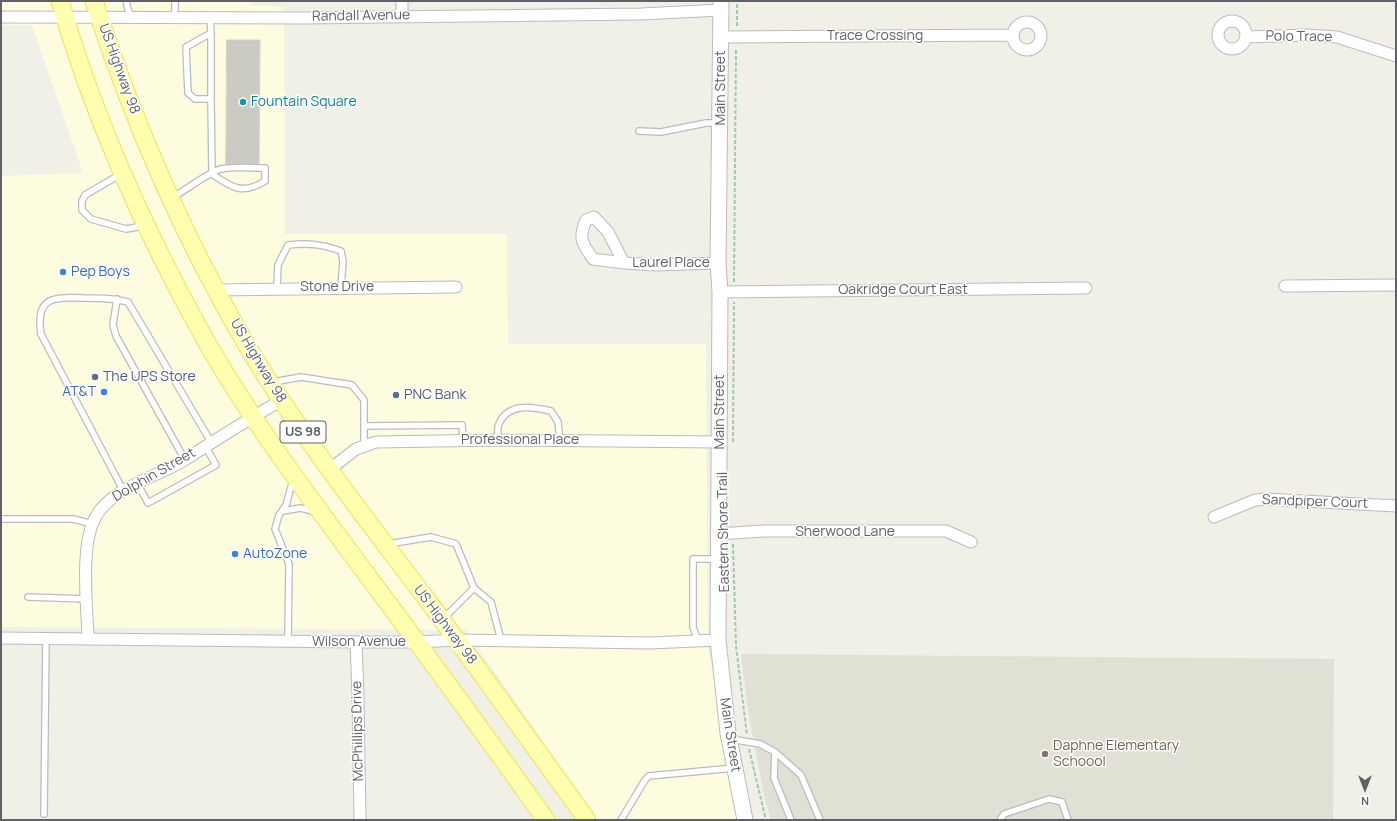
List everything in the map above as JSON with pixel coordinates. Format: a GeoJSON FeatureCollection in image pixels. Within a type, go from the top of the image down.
{"type":"FeatureCollection","features":[{"type":"Feature","properties":{"kind":"main road","name":"US Highway 98"},"geometry":{"type":"LineString","coordinates":[[94,1],[120,77],[170,200],[189,239],[249,349],[329,470],[457,640],[587,820]]}},
{"type":"Feature","properties":{"kind":"main road","name":"Main Street"},"geometry":{"type":"LineString","coordinates":[[721,5],[718,263],[727,292],[725,534],[717,559],[718,640],[729,739],[745,820]]}},
{"type":"Feature","properties":{"kind":"main road","name":"US 98"},"geometry":{"type":"LineString","coordinates":[[62,9],[80,68],[123,173],[147,225],[206,342],[253,417],[294,476],[546,820]]}},
{"type":"Feature","properties":{"kind":"street"},"geometry":{"type":"LineString","coordinates":[[402,1],[402,15]]}},
{"type":"Feature","properties":{"kind":"street","name":"Randall Avenue"},"geometry":{"type":"LineString","coordinates":[[1,17],[62,9],[99,17],[210,18],[402,15],[641,14],[721,5]]}},
{"type":"Feature","properties":{"kind":"street","name":"Trace Crossing"},"geometry":{"type":"LineString","coordinates":[[721,37],[1013,35]]}},
{"type":"Feature","properties":{"kind":"street","name":"Polo Trace"},"geometry":{"type":"LineString","coordinates":[[1246,37],[1307,35],[1336,37],[1396,56]]}},
{"type":"Feature","properties":{"kind":"street","name":"Laurel Place"},"geometry":{"type":"LineString","coordinates":[[624,263],[608,232],[594,216],[586,220],[582,230],[581,242],[593,259],[624,263],[656,265],[718,263]]}},
{"type":"Feature","properties":{"kind":"street"},"geometry":{"type":"LineString","coordinates":[[1285,286],[1396,285]]}},
{"type":"Feature","properties":{"kind":"street","name":"Stone Drive"},"geometry":{"type":"LineString","coordinates":[[217,290],[341,287],[456,287]]}},
{"type":"Feature","properties":{"kind":"street","name":"Oakridge Court East"},"geometry":{"type":"LineString","coordinates":[[727,292],[1086,288]]}},
{"type":"Feature","properties":{"kind":"street","name":"Dolphin Street"},"geometry":{"type":"LineString","coordinates":[[88,638],[88,544],[93,524],[104,506],[123,490],[185,460],[208,444],[282,400]]}},
{"type":"Feature","properties":{"kind":"street","name":"Professional Place"},"geometry":{"type":"LineString","coordinates":[[329,470],[356,449],[383,442],[560,440],[726,445]]}},
{"type":"Feature","properties":{"kind":"street","name":"Sandpiper Court"},"geometry":{"type":"LineString","coordinates":[[1214,517],[1255,500],[1396,506]]}},
{"type":"Feature","properties":{"kind":"street","name":"Sherwood Lane"},"geometry":{"type":"LineString","coordinates":[[725,534],[764,531],[946,531],[971,542]]}},
{"type":"Feature","properties":{"kind":"street","name":"Wilson Avenue"},"geometry":{"type":"LineString","coordinates":[[1,638],[356,642],[501,640],[650,643],[718,640]]}},
{"type":"Feature","properties":{"kind":"street","name":"McPhillips Drive"},"geometry":{"type":"LineString","coordinates":[[356,642],[360,820]]}},
{"type":"Feature","properties":{"kind":"lane"},"geometry":{"type":"LineString","coordinates":[[126,1],[130,17]]}},
{"type":"Feature","properties":{"kind":"lane"},"geometry":{"type":"LineString","coordinates":[[174,1],[175,17]]}},
{"type":"Feature","properties":{"kind":"lane"},"geometry":{"type":"LineString","coordinates":[[210,18],[212,174]]}},
{"type":"Feature","properties":{"kind":"lane"},"geometry":{"type":"LineString","coordinates":[[211,33],[186,47],[188,93],[195,99],[211,99]]}},
{"type":"Feature","properties":{"kind":"lane"},"geometry":{"type":"LineString","coordinates":[[639,132],[661,132],[706,123],[720,123]]}},
{"type":"Feature","properties":{"kind":"lane"},"geometry":{"type":"LineString","coordinates":[[170,200],[212,174],[220,170],[265,168],[265,181],[255,187],[233,188],[212,174]]}},
{"type":"Feature","properties":{"kind":"lane"},"geometry":{"type":"LineString","coordinates":[[123,173],[85,195],[82,201],[82,210],[91,219],[126,229],[147,225]]}},
{"type":"Feature","properties":{"kind":"lane"},"geometry":{"type":"LineString","coordinates":[[277,288],[278,265],[288,245],[299,244],[322,244],[341,251],[343,261],[341,287]]}},
{"type":"Feature","properties":{"kind":"lane"},"geometry":{"type":"LineString","coordinates":[[123,490],[42,334],[39,322],[41,311],[48,301],[59,296],[117,299],[128,302],[135,311],[208,444],[216,465],[148,503],[137,483]]}},
{"type":"Feature","properties":{"kind":"lane"},"geometry":{"type":"LineString","coordinates":[[117,299],[113,325],[116,336],[185,460]]}},
{"type":"Feature","properties":{"kind":"lane"},"geometry":{"type":"LineString","coordinates":[[270,382],[301,377],[352,385],[364,400],[364,446]]}},
{"type":"Feature","properties":{"kind":"lane"},"geometry":{"type":"LineString","coordinates":[[498,440],[498,425],[504,417],[515,408],[528,407],[551,411],[558,422],[560,440]]}},
{"type":"Feature","properties":{"kind":"lane"},"geometry":{"type":"LineString","coordinates":[[364,426],[462,425],[463,440]]}},
{"type":"Feature","properties":{"kind":"lane"},"geometry":{"type":"LineString","coordinates":[[288,641],[289,564],[275,529],[279,515],[283,511],[294,476]]}},
{"type":"Feature","properties":{"kind":"lane"},"geometry":{"type":"LineString","coordinates":[[283,511],[300,508],[320,512]]}},
{"type":"Feature","properties":{"kind":"lane"},"geometry":{"type":"LineString","coordinates":[[3,519],[73,519],[93,524]]}},
{"type":"Feature","properties":{"kind":"lane"},"geometry":{"type":"LineString","coordinates":[[385,545],[431,537],[456,544],[474,588],[491,602],[501,640]]}},
{"type":"Feature","properties":{"kind":"lane"},"geometry":{"type":"LineString","coordinates":[[698,641],[693,627],[693,560],[717,559]]}},
{"type":"Feature","properties":{"kind":"lane"},"geometry":{"type":"LineString","coordinates":[[442,620],[474,588]]}},
{"type":"Feature","properties":{"kind":"lane"},"geometry":{"type":"LineString","coordinates":[[28,597],[87,599]]}},
{"type":"Feature","properties":{"kind":"lane"},"geometry":{"type":"LineString","coordinates":[[44,814],[46,638]]}},
{"type":"Feature","properties":{"kind":"lane"},"geometry":{"type":"LineString","coordinates":[[729,739],[760,744],[775,752],[801,775],[820,820]]}},
{"type":"Feature","properties":{"kind":"lane"},"geometry":{"type":"LineString","coordinates":[[775,752],[774,778],[791,820]]}},
{"type":"Feature","properties":{"kind":"lane"},"geometry":{"type":"LineString","coordinates":[[621,820],[645,780],[649,776],[735,768]]}},
{"type":"Feature","properties":{"kind":"lane"},"geometry":{"type":"LineString","coordinates":[[1000,820],[1004,814],[1049,798],[1062,802],[1068,820]]}},
{"type":"Feature","properties":{"kind":"path"},"geometry":{"type":"LineString","coordinates":[[726,445],[727,292],[737,38],[737,1]]}},
{"type":"Feature","properties":{"kind":"path","name":"Eastern Shore Trail"},"geometry":{"type":"LineString","coordinates":[[725,534],[736,646],[748,742],[766,820]]}},
{"type":"Feature","properties":{"kind":"shaded area"},"geometry":{"type":"Polygon","coordinates":[[[1,1],[251,1],[251,5],[284,7],[285,234],[507,234],[508,344],[706,344],[708,649],[740,820],[597,820],[466,630],[1,627],[1,176],[83,173],[32,25],[1,25],[1,1]]]}},
{"type":"Feature","properties":{"kind":"shaded area","name":"Daphne Elementary Schoool"},"geometry":{"type":"Polygon","coordinates":[[[741,654],[1334,659],[1333,820],[771,820],[764,796],[748,711],[741,654]]]}},
{"type":"Feature","properties":{"kind":"building","name":"Fountain Square"},"geometry":{"type":"Polygon","coordinates":[[[227,40],[260,40],[259,164],[226,164],[227,40]]]}},
{"type":"Feature","properties":{"kind":"place","name":"Fountain Square"},"geometry":{"type":"Point","coordinates":[243,102]}},
{"type":"Feature","properties":{"kind":"place","name":"Pep Boys"},"geometry":{"type":"Point","coordinates":[63,272]}},
{"type":"Feature","properties":{"kind":"place","name":"The UPS Store"},"geometry":{"type":"Point","coordinates":[95,377]}},
{"type":"Feature","properties":{"kind":"place","name":"AT&T"},"geometry":{"type":"Point","coordinates":[104,392]}},
{"type":"Feature","properties":{"kind":"place","name":"PNC Bank"},"geometry":{"type":"Point","coordinates":[396,395]}},
{"type":"Feature","properties":{"kind":"place","name":"AutoZone"},"geometry":{"type":"Point","coordinates":[235,554]}},
{"type":"Feature","properties":{"kind":"place","name":"Daphne Elementary Schoool"},"geometry":{"type":"Point","coordinates":[1045,754]}}]}
